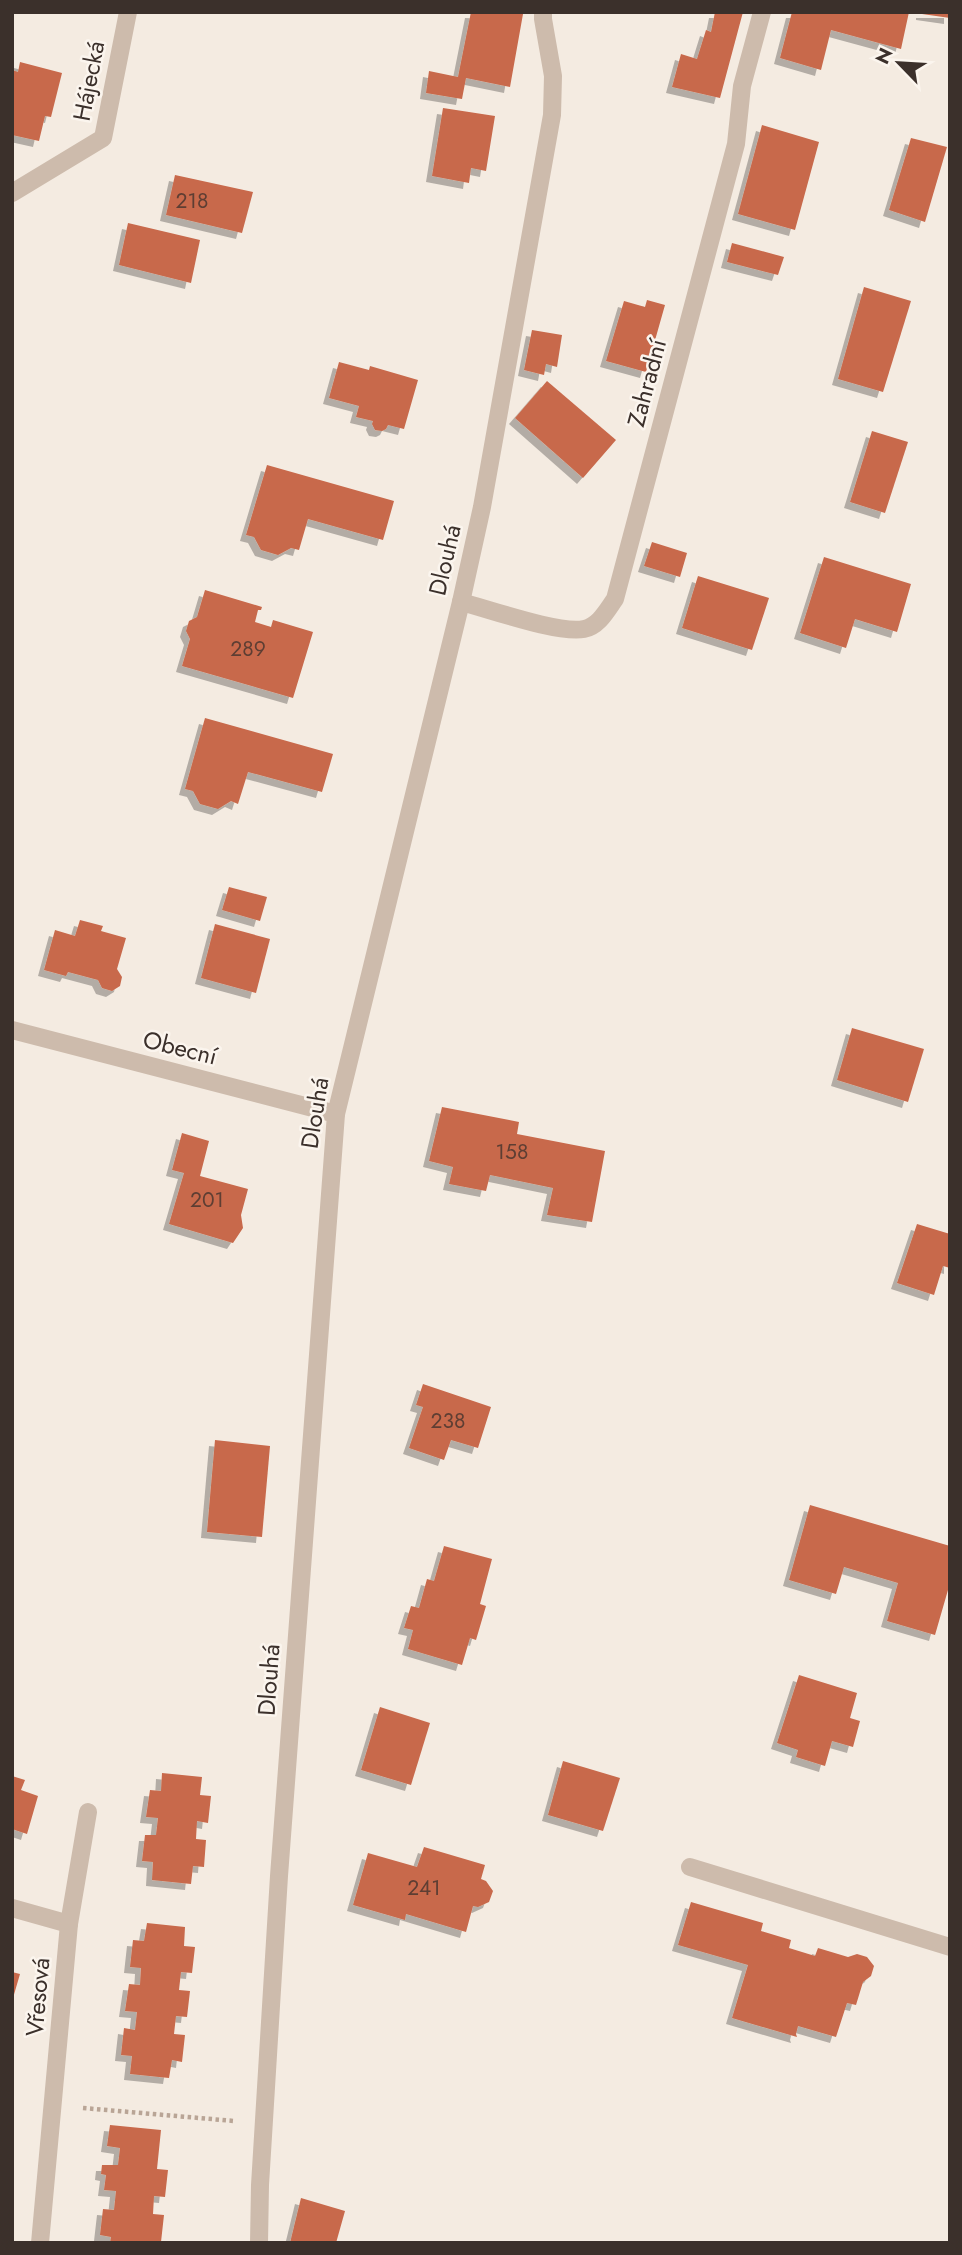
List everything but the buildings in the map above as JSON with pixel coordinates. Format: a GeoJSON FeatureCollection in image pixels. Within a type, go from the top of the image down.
{"type":"FeatureCollection","features":[{"type":"Feature","properties":{"kind":"street","name":"Hájecká"},"geometry":{"type":"LineString","coordinates":[[12,193],[103,138],[128,12]]}},
{"type":"Feature","properties":{"kind":"street","name":"Dlouhá"},"geometry":{"type":"LineString","coordinates":[[259,2243],[263,2123],[279,1876],[336,1114],[482,507],[552,115],[553,76],[543,12]]}},
{"type":"Feature","properties":{"kind":"street","name":"Zahradní"},"geometry":{"type":"LineString","coordinates":[[461,601],[561,629],[586,629],[602,619],[615,599],[736,144],[742,86],[762,12]]}},
{"type":"Feature","properties":{"kind":"street","name":"Obecní"},"geometry":{"type":"LineString","coordinates":[[12,1030],[336,1114]]}},
{"type":"Feature","properties":{"kind":"street","name":"Vřesová"},"geometry":{"type":"LineString","coordinates":[[40,2243],[69,1924],[88,1812]]}},
{"type":"Feature","properties":{"kind":"street"},"geometry":{"type":"LineString","coordinates":[[690,1867],[950,1947]]}},
{"type":"Feature","properties":{"kind":"street"},"geometry":{"type":"LineString","coordinates":[[12,1908],[69,1924]]}},
{"type":"Feature","properties":{"kind":"path"},"geometry":{"type":"LineString","coordinates":[[52,2106],[263,2123]]}}]}
